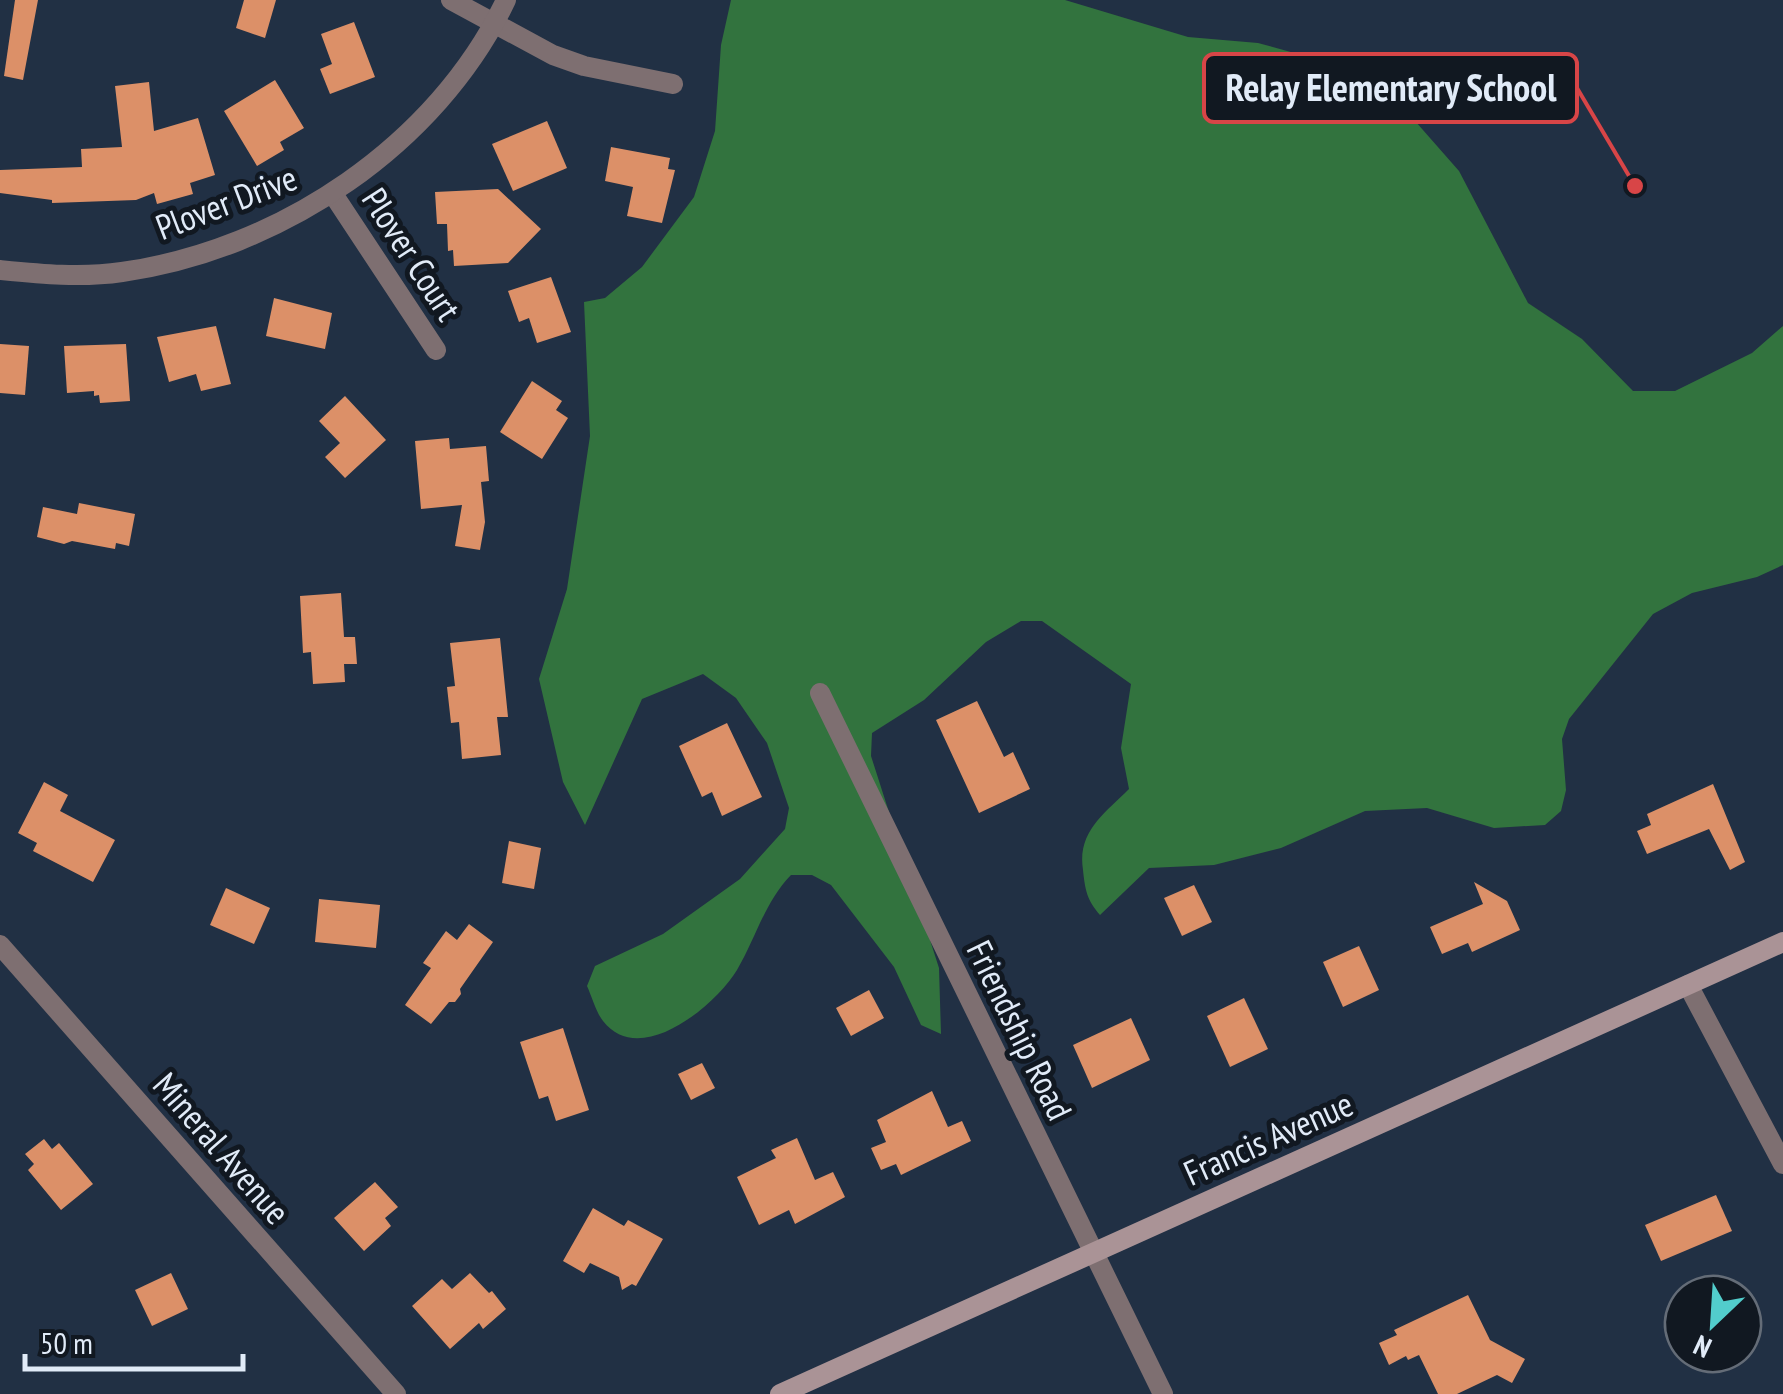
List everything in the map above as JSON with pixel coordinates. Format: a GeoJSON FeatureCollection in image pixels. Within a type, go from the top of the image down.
{"type":"FeatureCollection","features":[{"type":"Feature","properties":{"kind":"street"},"geometry":{"type":"LineString","coordinates":[[451,0],[552,55],[584,66],[673,84]]}},
{"type":"Feature","properties":{"kind":"street","name":"Plover Drive"},"geometry":{"type":"LineString","coordinates":[[0,270],[56,276],[123,272],[194,254],[250,234],[334,194],[389,153],[442,96],[494,24],[506,0]]}},
{"type":"Feature","properties":{"kind":"street","name":"Plover Court"},"geometry":{"type":"LineString","coordinates":[[334,194],[436,350]]}},
{"type":"Feature","properties":{"kind":"street","name":"Friendship Road"},"geometry":{"type":"LineString","coordinates":[[820,693],[1163,1394]]}},
{"type":"Feature","properties":{"kind":"street","name":"Francis Avenue"},"geometry":{"type":"LineString","coordinates":[[780,1394],[1783,942]]}},
{"type":"Feature","properties":{"kind":"street","name":"Mineral Avenue"},"geometry":{"type":"LineString","coordinates":[[0,945],[396,1394]]}},
{"type":"Feature","properties":{"kind":"street"},"geometry":{"type":"LineString","coordinates":[[1688,984],[1783,1164]]}},
{"type":"Feature","properties":{"kind":"green space"},"geometry":{"type":"Polygon","coordinates":[[[731,0],[1065,0],[1188,37],[1258,43],[1316,59],[1401,105],[1459,171],[1528,303],[1582,339],[1633,391],[1675,391],[1752,353],[1783,326],[1783,565],[1757,577],[1692,593],[1653,614],[1569,719],[1562,739],[1566,790],[1561,811],[1545,825],[1494,828],[1427,808],[1365,811],[1281,848],[1214,865],[1149,868],[1100,915],[1087,894],[1082,857],[1094,825],[1129,789],[1121,748],[1131,684],[1042,621],[1021,621],[986,642],[924,700],[872,733],[871,756],[939,968],[941,1034],[921,1025],[894,967],[831,885],[812,875],[791,875],[767,909],[737,970],[712,999],[676,1027],[656,1035],[637,1038],[619,1034],[603,1021],[587,986],[595,966],[663,934],[740,879],[785,829],[789,808],[767,743],[736,698],[703,674],[642,699],[585,825],[563,782],[539,679],[567,589],[590,436],[584,302],[605,298],[642,267],[694,197],[715,131],[721,45],[731,0]]]}},
{"type":"Feature","properties":{"kind":"building"},"geometry":{"type":"Polygon","coordinates":[[[15,0],[38,0],[23,80],[4,76],[15,0]]]}},
{"type":"Feature","properties":{"kind":"building"},"geometry":{"type":"Polygon","coordinates":[[[244,0],[276,0],[265,38],[236,28],[244,0]]]}},
{"type":"Feature","properties":{"kind":"building"},"geometry":{"type":"Polygon","coordinates":[[[354,22],[375,77],[330,94],[320,69],[332,64],[321,34],[354,22]]]}},
{"type":"Feature","properties":{"kind":"building"},"geometry":{"type":"Polygon","coordinates":[[[275,80],[304,128],[280,142],[284,150],[257,166],[224,111],[275,80]]]}},
{"type":"Feature","properties":{"kind":"building"},"geometry":{"type":"Polygon","coordinates":[[[149,82],[154,131],[198,118],[215,175],[190,183],[193,194],[157,204],[154,193],[136,200],[52,203],[0,193],[0,170],[82,167],[81,149],[122,147],[115,86],[149,82]]]}},
{"type":"Feature","properties":{"kind":"building"},"geometry":{"type":"Polygon","coordinates":[[[547,121],[567,168],[513,191],[492,144],[547,121]]]}},
{"type":"Feature","properties":{"kind":"building"},"geometry":{"type":"Polygon","coordinates":[[[611,147],[670,158],[668,169],[675,170],[662,223],[627,216],[633,187],[605,181],[611,147]]]}},
{"type":"Feature","properties":{"kind":"building"},"geometry":{"type":"Polygon","coordinates":[[[498,189],[541,229],[508,263],[454,266],[453,250],[448,251],[447,224],[437,224],[435,192],[498,189]]]}},
{"type":"Feature","properties":{"kind":"building"},"geometry":{"type":"Polygon","coordinates":[[[551,277],[571,332],[537,343],[529,318],[519,322],[508,291],[551,277]]]}},
{"type":"Feature","properties":{"kind":"building"},"geometry":{"type":"Polygon","coordinates":[[[274,298],[332,313],[325,349],[266,336],[274,298]]]}},
{"type":"Feature","properties":{"kind":"building"},"geometry":{"type":"Polygon","coordinates":[[[216,326],[231,384],[201,391],[196,374],[169,382],[157,337],[216,326]]]}},
{"type":"Feature","properties":{"kind":"building"},"geometry":{"type":"Polygon","coordinates":[[[0,344],[29,346],[25,395],[0,393],[0,344]]]}},
{"type":"Feature","properties":{"kind":"building"},"geometry":{"type":"Polygon","coordinates":[[[126,344],[130,401],[100,403],[94,391],[67,393],[64,346],[126,344]]]}},
{"type":"Feature","properties":{"kind":"building"},"geometry":{"type":"Polygon","coordinates":[[[532,381],[562,401],[556,410],[568,418],[542,459],[500,432],[532,381]]]}},
{"type":"Feature","properties":{"kind":"building"},"geometry":{"type":"Polygon","coordinates":[[[345,396],[386,440],[345,478],[325,457],[340,443],[319,421],[345,396]]]}},
{"type":"Feature","properties":{"kind":"building"},"geometry":{"type":"Polygon","coordinates":[[[449,438],[450,449],[486,446],[489,481],[481,482],[485,522],[480,550],[455,546],[462,505],[421,509],[415,441],[449,438]]]}},
{"type":"Feature","properties":{"kind":"building"},"geometry":{"type":"Polygon","coordinates":[[[79,503],[135,514],[129,546],[116,543],[115,549],[37,537],[43,507],[77,514],[79,503]]]}},
{"type":"Feature","properties":{"kind":"building"},"geometry":{"type":"Polygon","coordinates":[[[341,593],[344,637],[355,637],[357,664],[344,664],[345,682],[313,684],[311,652],[303,653],[300,596],[341,593]]]}},
{"type":"Feature","properties":{"kind":"building"},"geometry":{"type":"Polygon","coordinates":[[[500,638],[508,717],[497,717],[501,755],[462,759],[459,722],[451,723],[447,687],[455,686],[450,643],[500,638]]]}},
{"type":"Feature","properties":{"kind":"building"},"geometry":{"type":"Polygon","coordinates":[[[977,701],[1004,757],[1013,752],[1030,789],[979,813],[936,720],[977,701]]]}},
{"type":"Feature","properties":{"kind":"building"},"geometry":{"type":"Polygon","coordinates":[[[727,723],[762,797],[722,816],[712,792],[702,797],[679,746],[727,723]]]}},
{"type":"Feature","properties":{"kind":"building"},"geometry":{"type":"Polygon","coordinates":[[[44,782],[68,795],[60,811],[115,840],[93,882],[33,851],[37,843],[18,833],[44,782]]]}},
{"type":"Feature","properties":{"kind":"building"},"geometry":{"type":"Polygon","coordinates":[[[1713,784],[1745,862],[1730,870],[1709,829],[1647,854],[1637,831],[1651,825],[1647,814],[1713,784]]]}},
{"type":"Feature","properties":{"kind":"building"},"geometry":{"type":"Polygon","coordinates":[[[509,841],[541,848],[534,889],[502,883],[509,841]]]}},
{"type":"Feature","properties":{"kind":"building"},"geometry":{"type":"Polygon","coordinates":[[[1474,882],[1507,901],[1520,930],[1472,952],[1468,943],[1442,954],[1430,927],[1483,904],[1474,882]]]}},
{"type":"Feature","properties":{"kind":"building"},"geometry":{"type":"Polygon","coordinates":[[[1194,885],[1212,922],[1182,936],[1164,898],[1194,885]]]}},
{"type":"Feature","properties":{"kind":"building"},"geometry":{"type":"Polygon","coordinates":[[[226,888],[270,908],[254,944],[210,925],[226,888]]]}},
{"type":"Feature","properties":{"kind":"building"},"geometry":{"type":"Polygon","coordinates":[[[319,899],[380,905],[376,948],[315,942],[319,899]]]}},
{"type":"Feature","properties":{"kind":"building"},"geometry":{"type":"Polygon","coordinates":[[[469,924],[493,942],[455,1002],[449,1002],[431,1024],[405,1005],[431,968],[423,963],[446,931],[457,940],[469,924]]]}},
{"type":"Feature","properties":{"kind":"building"},"geometry":{"type":"Polygon","coordinates":[[[1359,946],[1379,990],[1343,1007],[1323,962],[1359,946]]]}},
{"type":"Feature","properties":{"kind":"building"},"geometry":{"type":"Polygon","coordinates":[[[869,990],[884,1018],[851,1036],[836,1008],[869,990]]]}},
{"type":"Feature","properties":{"kind":"building"},"geometry":{"type":"Polygon","coordinates":[[[1244,998],[1268,1049],[1230,1067],[1207,1016],[1244,998]]]}},
{"type":"Feature","properties":{"kind":"building"},"geometry":{"type":"Polygon","coordinates":[[[1131,1018],[1150,1060],[1092,1088],[1073,1045],[1131,1018]]]}},
{"type":"Feature","properties":{"kind":"building"},"geometry":{"type":"Polygon","coordinates":[[[563,1028],[589,1110],[556,1121],[548,1096],[539,1099],[520,1042],[563,1028]]]}},
{"type":"Feature","properties":{"kind":"building"},"geometry":{"type":"Polygon","coordinates":[[[702,1063],[715,1088],[691,1100],[678,1074],[702,1063]]]}},
{"type":"Feature","properties":{"kind":"building"},"geometry":{"type":"Polygon","coordinates":[[[932,1091],[948,1127],[962,1121],[971,1141],[901,1175],[896,1164],[881,1170],[871,1148],[886,1142],[877,1120],[932,1091]]]}},
{"type":"Feature","properties":{"kind":"building"},"geometry":{"type":"Polygon","coordinates":[[[797,1138],[815,1180],[833,1172],[845,1197],[795,1224],[789,1210],[759,1225],[737,1177],[776,1158],[771,1150],[797,1138]]]}},
{"type":"Feature","properties":{"kind":"building"},"geometry":{"type":"Polygon","coordinates":[[[44,1139],[52,1149],[59,1143],[93,1184],[61,1210],[28,1170],[34,1164],[25,1154],[44,1139]]]}},
{"type":"Feature","properties":{"kind":"building"},"geometry":{"type":"Polygon","coordinates":[[[375,1182],[398,1207],[385,1218],[391,1226],[364,1251],[334,1218],[375,1182]]]}},
{"type":"Feature","properties":{"kind":"building"},"geometry":{"type":"Polygon","coordinates":[[[1716,1195],[1732,1231],[1661,1261],[1645,1225],[1716,1195]]]}},
{"type":"Feature","properties":{"kind":"building"},"geometry":{"type":"Polygon","coordinates":[[[593,1208],[624,1226],[628,1220],[663,1239],[636,1286],[632,1284],[622,1290],[619,1277],[590,1263],[584,1273],[563,1261],[593,1208]]]}},
{"type":"Feature","properties":{"kind":"building"},"geometry":{"type":"Polygon","coordinates":[[[171,1273],[188,1309],[152,1326],[135,1290],[171,1273]]]}},
{"type":"Feature","properties":{"kind":"building"},"geometry":{"type":"Polygon","coordinates":[[[470,1273],[506,1309],[483,1329],[479,1323],[450,1349],[412,1306],[442,1279],[452,1289],[470,1273]]]}},
{"type":"Feature","properties":{"kind":"building"},"geometry":{"type":"Polygon","coordinates":[[[1468,1295],[1490,1340],[1525,1359],[1512,1383],[1497,1375],[1457,1394],[1438,1394],[1419,1355],[1408,1360],[1406,1356],[1389,1365],[1379,1343],[1397,1335],[1394,1330],[1468,1295]]]}},
{"type":"Feature","properties":{"kind":"place","name":"Relay Elementary School"},"geometry":{"type":"Point","coordinates":[1635,186]}}]}
